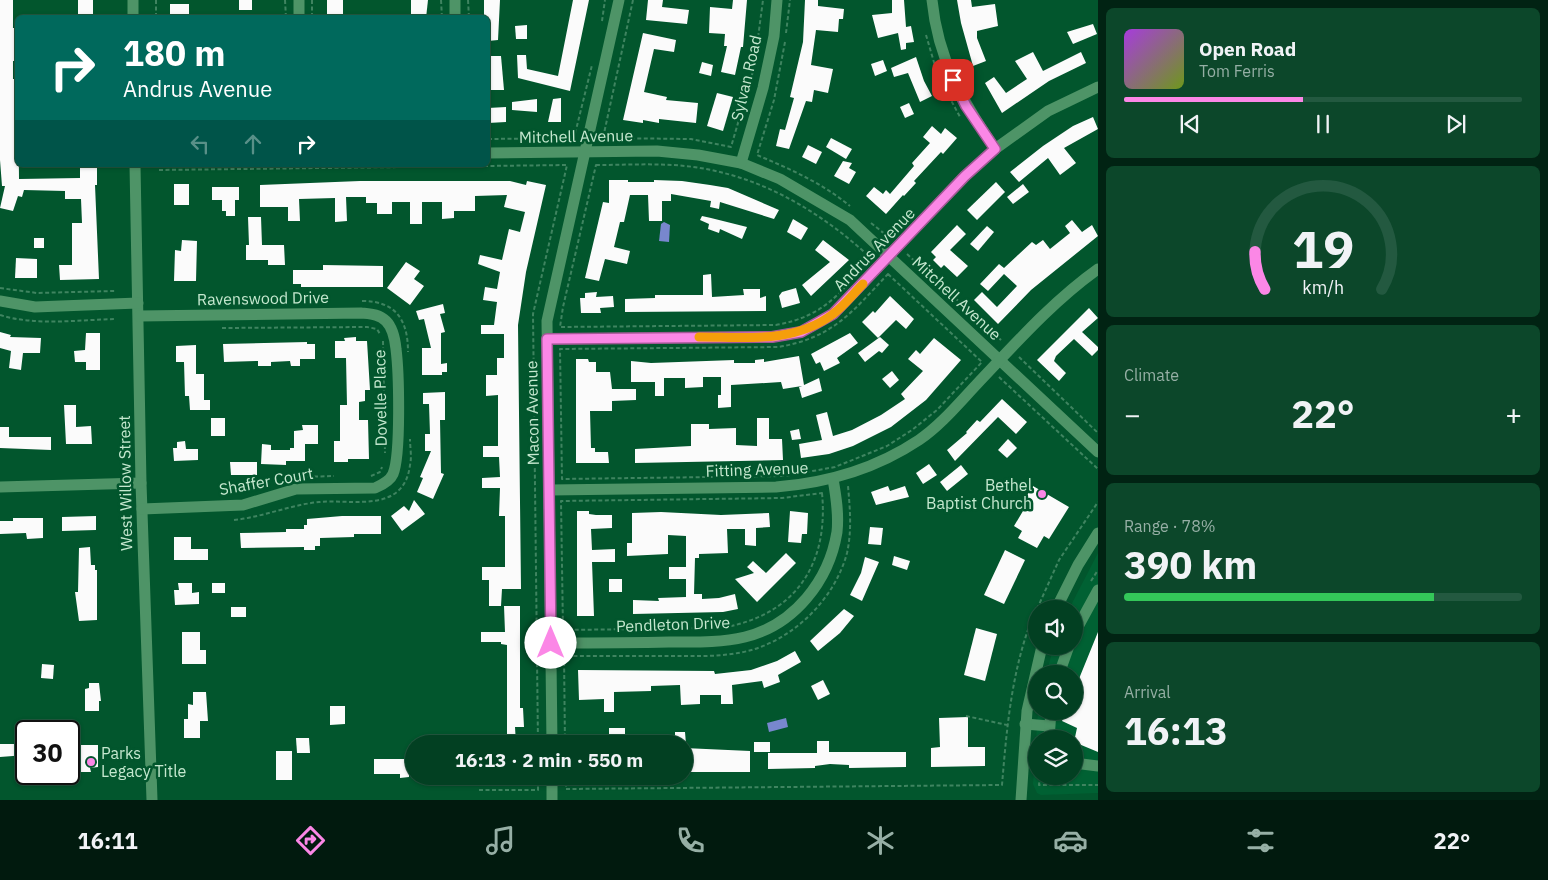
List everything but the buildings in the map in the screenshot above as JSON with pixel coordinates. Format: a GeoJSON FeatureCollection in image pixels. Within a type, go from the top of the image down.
{"type":"FeatureCollection","features":[{"type":"Feature","properties":{"kind":"street"},"geometry":{"type":"LineString","coordinates":[[133,0],[133,15]]}},
{"type":"Feature","properties":{"kind":"street"},"geometry":{"type":"LineString","coordinates":[[299,0],[299,15]]}},
{"type":"Feature","properties":{"kind":"street"},"geometry":{"type":"LineString","coordinates":[[455,0],[455,15]]}},
{"type":"Feature","properties":{"kind":"street","name":"Macon Avenue"},"geometry":{"type":"LineString","coordinates":[[552,735],[547,321],[619,0]]}},
{"type":"Feature","properties":{"kind":"street","name":"Sylvan Road"},"geometry":{"type":"LineString","coordinates":[[741,163],[763,88],[774,36],[777,0]]}},
{"type":"Feature","properties":{"kind":"street"},"geometry":{"type":"LineString","coordinates":[[932,0],[937,34],[947,68],[966,106],[995,149]]}},
{"type":"Feature","properties":{"kind":"street","name":"Andrus Avenue"},"geometry":{"type":"LineString","coordinates":[[547,339],[772,337],[801,332],[833,314],[890,257],[965,176],[995,149],[1048,111],[1098,87]]}},
{"type":"Feature","properties":{"kind":"street","name":"Mitchell Avenue"},"geometry":{"type":"LineString","coordinates":[[490,153],[657,151],[698,155],[741,163],[780,179],[814,197],[850,220],[1098,452]]}},
{"type":"Feature","properties":{"kind":"street","name":"West Willow Street"},"geometry":{"type":"LineString","coordinates":[[136,167],[141,483],[152,800]]}},
{"type":"Feature","properties":{"kind":"street","name":"Fitting Avenue"},"geometry":{"type":"LineString","coordinates":[[550,490],[776,487],[811,484],[833,479],[887,458],[920,439],[949,413],[999,360],[1079,282],[1098,268]]}},
{"type":"Feature","properties":{"kind":"street"},"geometry":{"type":"LineString","coordinates":[[0,301],[35,307],[138,303]]}},
{"type":"Feature","properties":{"kind":"street","name":"Ravenswood Drive"},"geometry":{"type":"LineString","coordinates":[[139,316],[361,313],[377,315],[386,321]]}},
{"type":"Feature","properties":{"kind":"street","name":"Dovelle Place"},"geometry":{"type":"LineString","coordinates":[[386,321],[393,331],[396,348],[398,450],[392,477]]}},
{"type":"Feature","properties":{"kind":"street","name":"Shaffer Court"},"geometry":{"type":"LineString","coordinates":[[142,509],[243,505],[296,489],[375,488],[392,477]]}},
{"type":"Feature","properties":{"kind":"street","name":"Pendleton Drive"},"geometry":{"type":"LineString","coordinates":[[551,643],[716,642],[745,637],[773,627],[797,609],[817,585],[830,558],[837,531],[837,506],[833,479]]}},
{"type":"Feature","properties":{"kind":"street"},"geometry":{"type":"LineString","coordinates":[[0,487],[141,483]]}},
{"type":"Feature","properties":{"kind":"street"},"geometry":{"type":"LineString","coordinates":[[1060,600],[1073,574],[1098,533]]}},
{"type":"Feature","properties":{"kind":"street"},"geometry":{"type":"LineString","coordinates":[[1083,618],[1098,590]]}},
{"type":"Feature","properties":{"kind":"street"},"geometry":{"type":"LineString","coordinates":[[1021,800],[1025,724],[1039,655]]}},
{"type":"Feature","properties":{"kind":"street"},"geometry":{"type":"LineString","coordinates":[[1049,730],[1050,720]]}},
{"type":"Feature","properties":{"kind":"street"},"geometry":{"type":"LineString","coordinates":[[1025,724],[1049,726]]}},
{"type":"Feature","properties":{"kind":"street"},"geometry":{"type":"LineString","coordinates":[[1083,764],[1098,766]]}},
{"type":"Feature","properties":{"kind":"street"},"geometry":{"type":"LineString","coordinates":[[552,785],[552,800]]}},
{"type":"Feature","properties":{"kind":"path"},"geometry":{"type":"LineString","coordinates":[[156,0],[156,15]]}},
{"type":"Feature","properties":{"kind":"path"},"geometry":{"type":"LineString","coordinates":[[285,0],[286,15]]}},
{"type":"Feature","properties":{"kind":"path"},"geometry":{"type":"LineString","coordinates":[[312,0],[312,15]]}},
{"type":"Feature","properties":{"kind":"path"},"geometry":{"type":"LineString","coordinates":[[441,0],[442,15]]}},
{"type":"Feature","properties":{"kind":"path"},"geometry":{"type":"LineString","coordinates":[[468,0],[469,15]]}},
{"type":"Feature","properties":{"kind":"path"},"geometry":{"type":"LineString","coordinates":[[600,29],[605,0]]}},
{"type":"Feature","properties":{"kind":"path"},"geometry":{"type":"LineString","coordinates":[[633,0],[603,138],[691,139],[731,147],[754,68],[763,0]]}},
{"type":"Feature","properties":{"kind":"path"},"geometry":{"type":"LineString","coordinates":[[925,31],[938,76],[962,119]]}},
{"type":"Feature","properties":{"kind":"path"},"geometry":{"type":"LineString","coordinates":[[490,139],[574,138],[594,57]]}},
{"type":"Feature","properties":{"kind":"path"},"geometry":{"type":"LineString","coordinates":[[757,155],[790,168],[822,186],[853,208]]}},
{"type":"Feature","properties":{"kind":"path"},"geometry":{"type":"LineString","coordinates":[[490,166],[568,165],[533,314],[538,735]]}},
{"type":"Feature","properties":{"kind":"path"},"geometry":{"type":"LineString","coordinates":[[596,165],[650,165],[706,169],[768,188],[800,203],[829,223],[871,258],[832,301],[814,314],[794,322],[776,325],[560,327],[596,165]]}},
{"type":"Feature","properties":{"kind":"path"},"geometry":{"type":"LineString","coordinates":[[159,170],[404,167]]}},
{"type":"Feature","properties":{"kind":"path"},"geometry":{"type":"LineString","coordinates":[[868,221],[890,239]]}},
{"type":"Feature","properties":{"kind":"path"},"geometry":{"type":"LineString","coordinates":[[912,248],[906,255],[1001,342],[1007,336]]}},
{"type":"Feature","properties":{"kind":"path"},"geometry":{"type":"LineString","coordinates":[[888,274],[982,362],[937,410],[912,430],[887,446],[835,467],[785,476],[562,478],[560,349],[778,347],[797,344],[817,337],[834,327],[850,314],[888,274]]}},
{"type":"Feature","properties":{"kind":"path"},"geometry":{"type":"LineString","coordinates":[[0,288],[37,294],[115,291]]}},
{"type":"Feature","properties":{"kind":"path"},"geometry":{"type":"LineString","coordinates":[[292,302],[331,301]]}},
{"type":"Feature","properties":{"kind":"path"},"geometry":{"type":"LineString","coordinates":[[360,301],[388,305],[402,319],[408,335],[408,354]]}},
{"type":"Feature","properties":{"kind":"path"},"geometry":{"type":"LineString","coordinates":[[0,315],[12,319],[115,320]]}},
{"type":"Feature","properties":{"kind":"path"},"geometry":{"type":"LineString","coordinates":[[222,328],[367,327],[377,329],[383,338],[385,460],[380,472],[371,476]]}},
{"type":"Feature","properties":{"kind":"path"},"geometry":{"type":"LineString","coordinates":[[1024,351],[1018,358],[1098,433]]}},
{"type":"Feature","properties":{"kind":"path"},"geometry":{"type":"LineString","coordinates":[[999,377],[1098,470]]}},
{"type":"Feature","properties":{"kind":"path"},"geometry":{"type":"LineString","coordinates":[[234,520],[258,517],[292,507],[320,502],[377,502],[392,497],[403,486],[410,466],[410,438]]}},
{"type":"Feature","properties":{"kind":"path"},"geometry":{"type":"LineString","coordinates":[[295,479],[303,476],[342,476]]}},
{"type":"Feature","properties":{"kind":"path"},"geometry":{"type":"LineString","coordinates":[[565,735],[564,656],[714,656],[739,653],[766,644],[793,630],[800,624],[814,611],[834,583],[846,554],[851,526],[851,501],[847,486],[855,483]]}},
{"type":"Feature","properties":{"kind":"path"},"geometry":{"type":"LineString","coordinates":[[822,494],[824,515],[821,538],[812,567],[801,586],[785,602],[766,615],[744,624],[721,628],[563,630],[561,501],[782,498],[822,494]]}},
{"type":"Feature","properties":{"kind":"path"},"geometry":{"type":"LineString","coordinates":[[1040,600],[1059,560],[1098,502]]}},
{"type":"Feature","properties":{"kind":"path"},"geometry":{"type":"LineString","coordinates":[[566,785],[566,789],[1002,784],[1008,708],[1028,628]]}},
{"type":"Feature","properties":{"kind":"path"},"geometry":{"type":"LineString","coordinates":[[966,716],[1007,725]]}},
{"type":"Feature","properties":{"kind":"path"},"geometry":{"type":"LineString","coordinates":[[479,790],[538,790],[538,785]]}},
{"type":"Feature","properties":{"kind":"path"},"geometry":{"type":"LineString","coordinates":[[1083,785],[1098,785]]}},
{"type":"Feature","properties":{"kind":"shaded area"},"geometry":{"type":"Polygon","coordinates":[[[1098,553],[1098,793],[1041,795],[1037,793],[1033,785],[1083,785],[1083,730],[1037,730],[1037,720],[1083,720],[1083,665],[1049,665],[1051,655],[1083,655],[1083,600],[1074,600],[1098,553]]]}},
{"type":"Feature","properties":{"kind":"water"},"geometry":{"type":"Polygon","coordinates":[[[664,222],[670,225],[669,242],[659,241],[661,224],[664,222]]]}},
{"type":"Feature","properties":{"kind":"water"},"geometry":{"type":"Polygon","coordinates":[[[786,718],[788,727],[769,732],[767,723],[786,718]]]}},
{"type":"Feature","properties":{"kind":"slow traffic"},"geometry":{"type":"LineString","coordinates":[[699,337],[772,337],[801,332],[833,314],[863,284]]}},
{"type":"Feature","properties":{"kind":"place","name":"Bethel Baptist Church"},"geometry":{"type":"Point","coordinates":[1042,494]}},
{"type":"Feature","properties":{"kind":"place","name":"Parks Legacy Title"},"geometry":{"type":"Point","coordinates":[91,762]}},
{"type":"Feature","properties":{"kind":"route"},"geometry":{"type":"LineString","coordinates":[[551,643],[547,339],[772,337],[801,332],[833,314],[890,257],[965,176],[995,149],[966,106],[953,80]]}}]}
